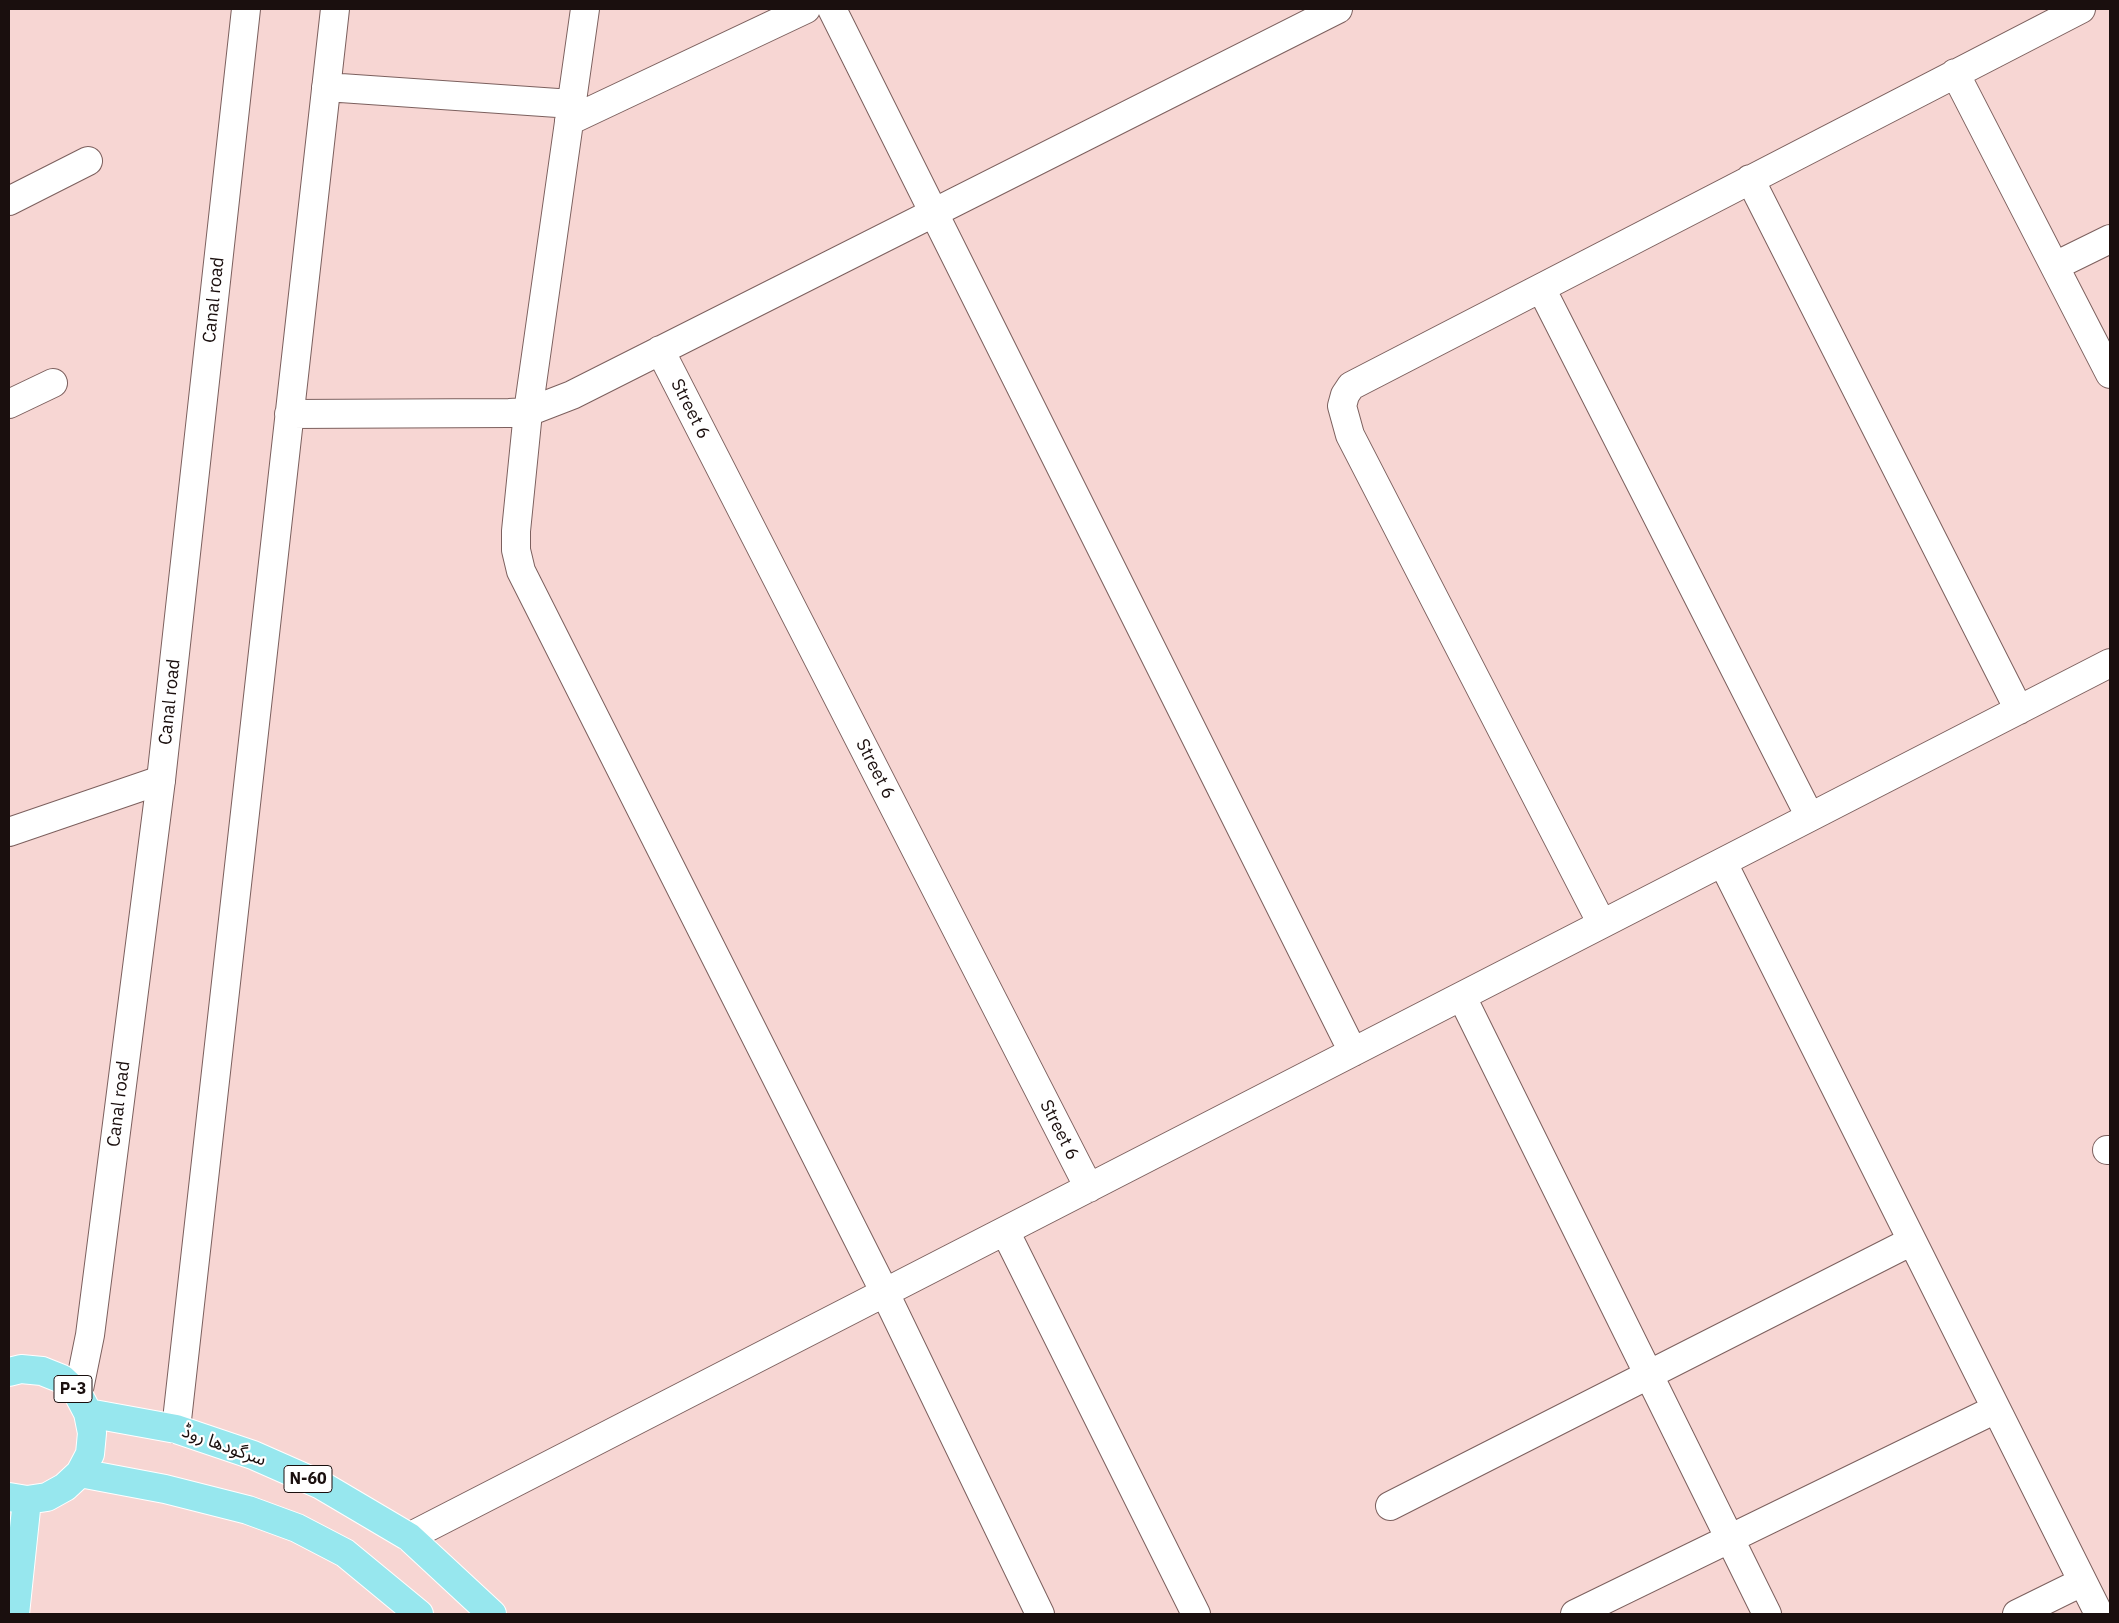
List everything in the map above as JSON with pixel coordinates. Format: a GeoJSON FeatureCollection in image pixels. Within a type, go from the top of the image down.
{"type":"FeatureCollection","features":[{"type":"Feature","properties":{"kind":"highway","name":"P-3"},"geometry":{"type":"LineString","coordinates":[[9,1372],[21,1369],[42,1371],[62,1379],[83,1403],[92,1434],[90,1454],[80,1472],[65,1487],[47,1497],[18,1498],[14,1607]]}},
{"type":"Feature","properties":{"kind":"highway","name":"سرگودھا روڈ"},"geometry":{"type":"LineString","coordinates":[[83,1403],[176,1428],[253,1456],[321,1485],[409,1538],[492,1614]]}},
{"type":"Feature","properties":{"kind":"highway"},"geometry":{"type":"LineString","coordinates":[[80,1472],[165,1489],[248,1510],[297,1528],[345,1553],[420,1614]]}},
{"type":"Feature","properties":{"kind":"street","name":"Canal road"},"geometry":{"type":"LineString","coordinates":[[83,1403],[90,1335],[161,780],[246,9]]}},
{"type":"Feature","properties":{"kind":"street"},"geometry":{"type":"LineString","coordinates":[[176,1428],[334,9]]}},
{"type":"Feature","properties":{"kind":"street"},"geometry":{"type":"LineString","coordinates":[[585,9],[528,412],[516,531],[516,550],[521,571],[885,1293],[1040,1614]]}},
{"type":"Feature","properties":{"kind":"street"},"geometry":{"type":"LineString","coordinates":[[326,87],[570,112],[806,9]]}},
{"type":"Feature","properties":{"kind":"street"},"geometry":{"type":"LineString","coordinates":[[832,9],[1353,1052]]}},
{"type":"Feature","properties":{"kind":"street"},"geometry":{"type":"LineString","coordinates":[[289,414],[528,412],[572,395],[1338,9]]}},
{"type":"Feature","properties":{"kind":"street"},"geometry":{"type":"LineString","coordinates":[[1602,924],[1350,435],[1342,406],[1345,395],[1351,386],[2080,9]]}},
{"type":"Feature","properties":{"kind":"street"},"geometry":{"type":"LineString","coordinates":[[1955,74],[2110,374]]}},
{"type":"Feature","properties":{"kind":"street"},"geometry":{"type":"LineString","coordinates":[[9,201],[88,161]]}},
{"type":"Feature","properties":{"kind":"street"},"geometry":{"type":"LineString","coordinates":[[1750,179],[2019,710]]}},
{"type":"Feature","properties":{"kind":"street"},"geometry":{"type":"LineString","coordinates":[[2055,266],[2110,239]]}},
{"type":"Feature","properties":{"kind":"street"},"geometry":{"type":"LineString","coordinates":[[1541,288],[1810,817]]}},
{"type":"Feature","properties":{"kind":"street","name":"Street 6"},"geometry":{"type":"LineString","coordinates":[[660,350],[1089,1188]]}},
{"type":"Feature","properties":{"kind":"street"},"geometry":{"type":"LineString","coordinates":[[9,404],[53,383]]}},
{"type":"Feature","properties":{"kind":"street"},"geometry":{"type":"LineString","coordinates":[[409,1538],[2110,663]]}},
{"type":"Feature","properties":{"kind":"street"},"geometry":{"type":"LineString","coordinates":[[11,825],[161,780]]}},
{"type":"Feature","properties":{"kind":"street"},"geometry":{"type":"LineString","coordinates":[[1723,863],[2099,1614]]}},
{"type":"Feature","properties":{"kind":"street"},"geometry":{"type":"LineString","coordinates":[[1462,997],[1767,1614]]}},
{"type":"Feature","properties":{"kind":"street"},"geometry":{"type":"LineString","coordinates":[[1005,1231],[1196,1614]]}},
{"type":"Feature","properties":{"kind":"street"},"geometry":{"type":"LineString","coordinates":[[1390,1506],[1912,1241]]}},
{"type":"Feature","properties":{"kind":"street"},"geometry":{"type":"LineString","coordinates":[[1575,1614],[1996,1409]]}},
{"type":"Feature","properties":{"kind":"street"},"geometry":{"type":"LineString","coordinates":[[2017,1614],[2082,1582]]}}]}
